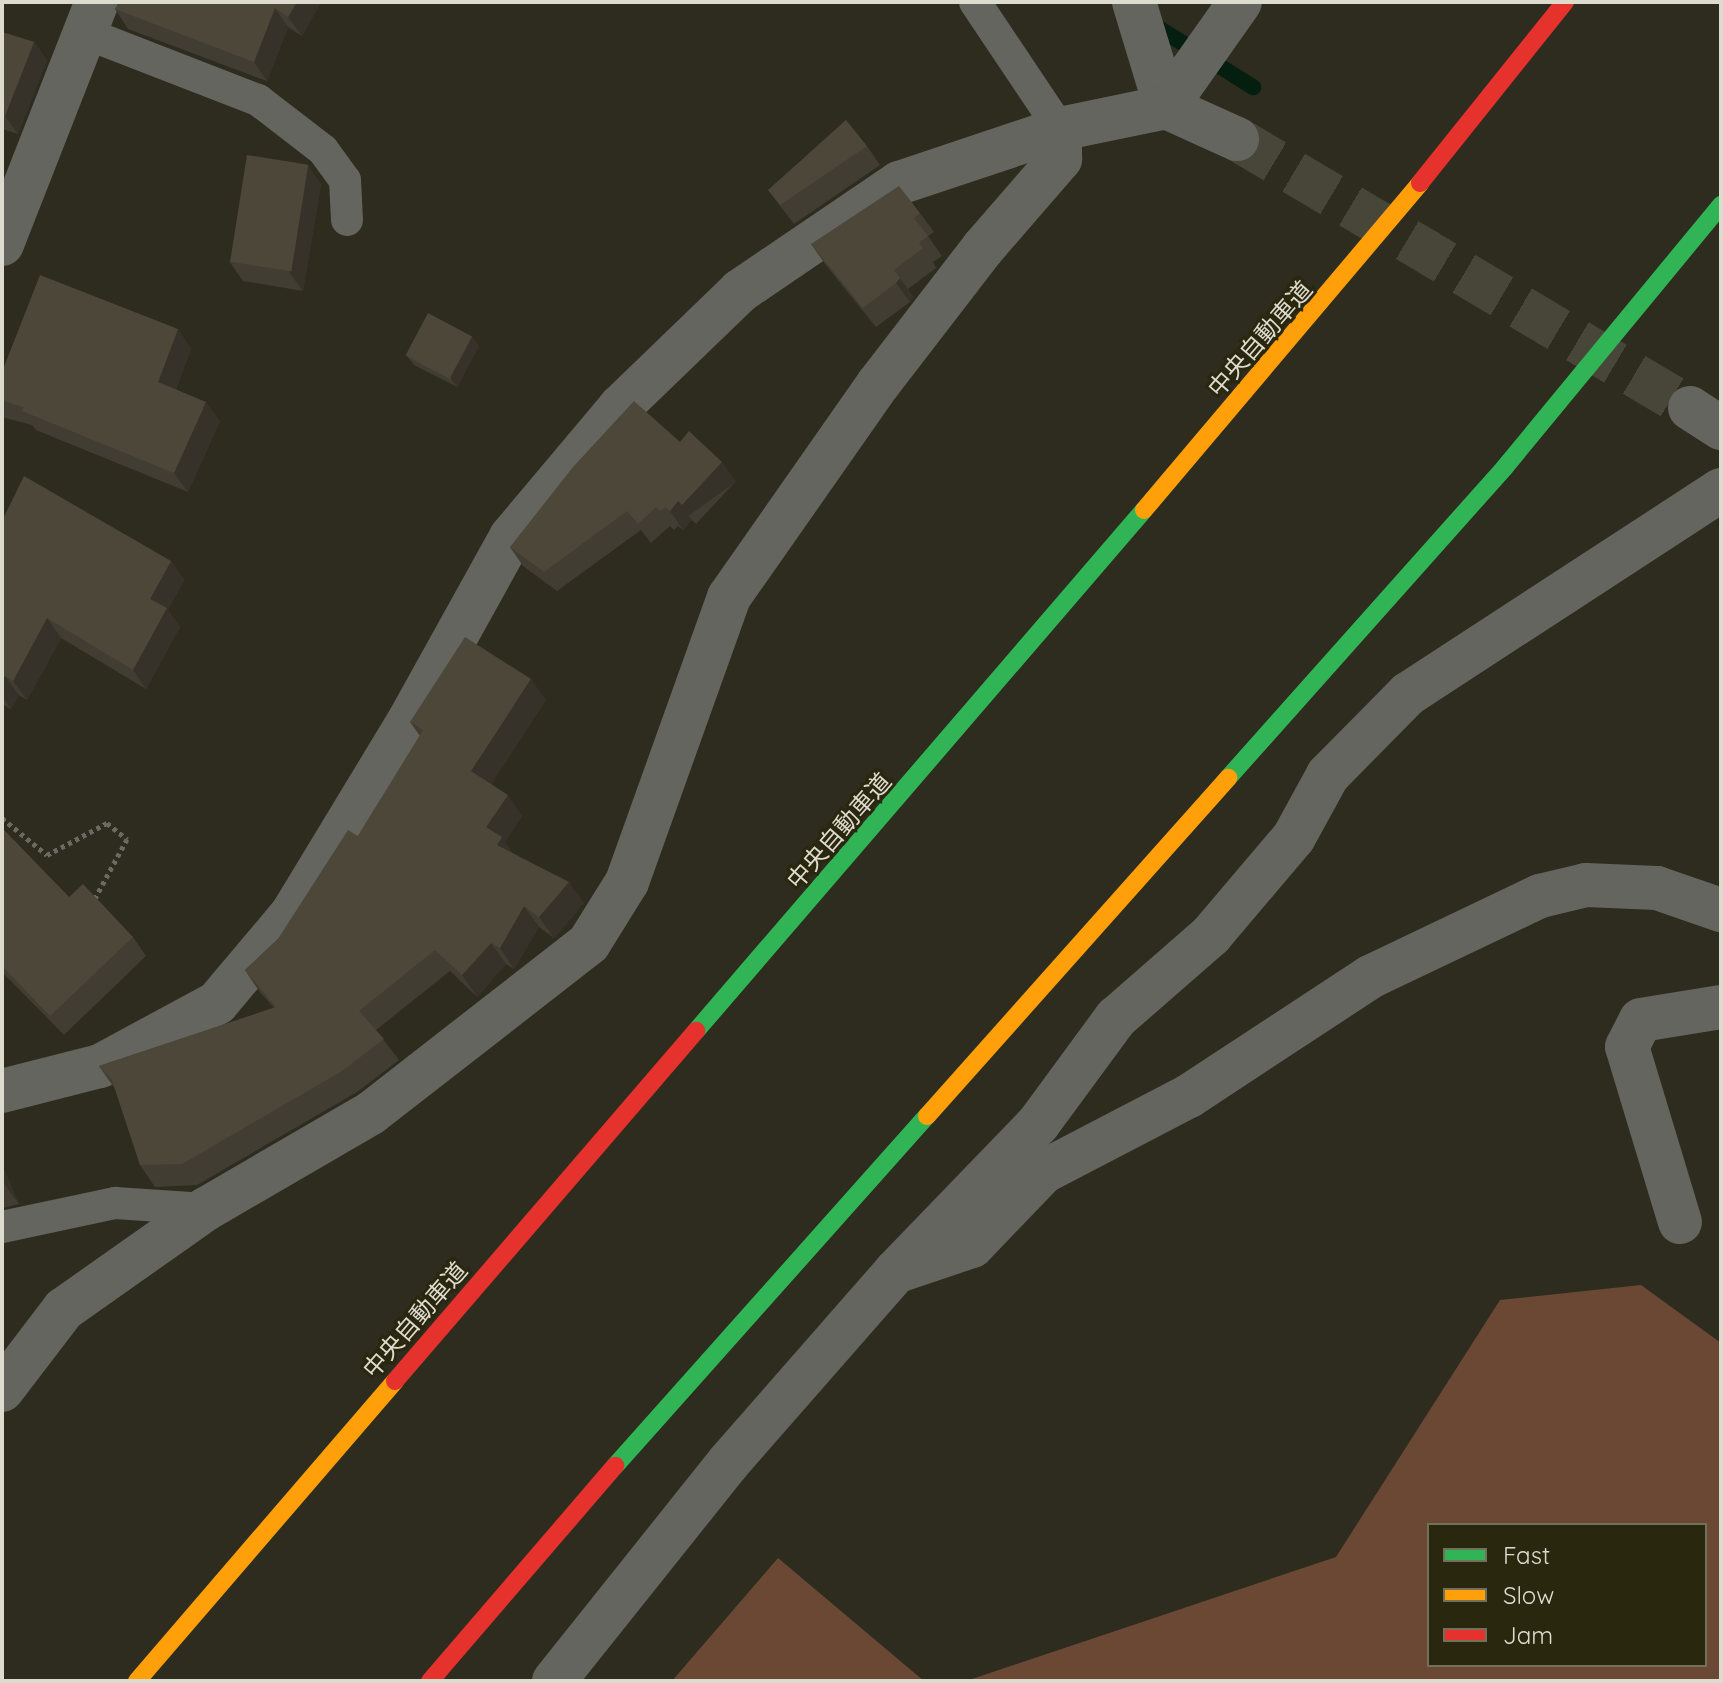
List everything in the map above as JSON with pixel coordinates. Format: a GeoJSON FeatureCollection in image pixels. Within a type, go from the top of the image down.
{"type":"FeatureCollection","features":[{"type":"Feature","properties":{"kind":"highway","name":"中央自動車道"},"geometry":{"type":"LineString","coordinates":[[137,1681],[1336,287],[1565,2]]}},
{"type":"Feature","properties":{"kind":"highway"},"geometry":{"type":"LineString","coordinates":[[430,1681],[556,1532],[1505,467],[1721,205]]}},
{"type":"Feature","properties":{"kind":"street"},"geometry":{"type":"LineString","coordinates":[[1134,2],[1166,107]]}},
{"type":"Feature","properties":{"kind":"street"},"geometry":{"type":"LineString","coordinates":[[1166,107],[1240,2]]}},
{"type":"Feature","properties":{"kind":"street"},"geometry":{"type":"LineString","coordinates":[[2,244],[91,17]]}},
{"type":"Feature","properties":{"kind":"street"},"geometry":{"type":"LineString","coordinates":[[2,1091],[100,1066],[217,1003],[292,914],[409,721],[511,537],[620,407],[740,291],[899,183],[1060,129],[1166,107],[1237,139]]}},
{"type":"Feature","properties":{"kind":"street"},"geometry":{"type":"LineString","coordinates":[[2,1390],[64,1309],[206,1209],[371,1113],[589,943],[627,882],[729,597],[879,383],[983,248],[1060,159],[1060,129]]}},
{"type":"Feature","properties":{"kind":"street"},"geometry":{"type":"LineString","coordinates":[[554,1681],[728,1463],[895,1272],[1038,1124],[1116,1018],[1211,935],[1294,837],[1328,775],[1408,694],[1721,490]]}},
{"type":"Feature","properties":{"kind":"street"},"geometry":{"type":"LineString","coordinates":[[895,1272],[972,1246],[1043,1172],[1189,1096],[1370,977],[1540,896],[1586,885],[1657,888],[1721,910]]}},
{"type":"Feature","properties":{"kind":"street"},"geometry":{"type":"LineString","coordinates":[[1680,1222],[1627,1047],[1641,1020],[1721,1007]]}},
{"type":"Feature","properties":{"kind":"lane"},"geometry":{"type":"LineString","coordinates":[[975,2],[1060,129]]}},
{"type":"Feature","properties":{"kind":"lane"},"geometry":{"type":"LineString","coordinates":[[91,17],[258,100],[323,150],[345,180],[347,220]]}},
{"type":"Feature","properties":{"kind":"lane"},"geometry":{"type":"LineString","coordinates":[[2,1227],[115,1203],[206,1209]]}},
{"type":"Feature","properties":{"kind":"path"},"geometry":{"type":"LineString","coordinates":[[2,818],[47,855],[107,823],[127,839],[94,900]]}},
{"type":"Feature","properties":{"kind":"shaded area"},"geometry":{"type":"Polygon","coordinates":[[[1641,1285],[1721,1343],[1721,1681],[966,1681],[1336,1557],[1500,1300],[1641,1285]]]}},
{"type":"Feature","properties":{"kind":"shaded area"},"geometry":{"type":"Polygon","coordinates":[[[778,1558],[924,1681],[672,1681],[778,1558]]]}},
{"type":"Feature","properties":{"kind":"building"},"geometry":{"type":"Polygon","coordinates":[[[119,2],[297,2],[288,17],[275,8],[254,62],[115,9],[119,2]]]}},
{"type":"Feature","properties":{"kind":"building"},"geometry":{"type":"Polygon","coordinates":[[[2,32],[34,42],[5,116],[2,115],[2,32]]]}},
{"type":"Feature","properties":{"kind":"building"},"geometry":{"type":"Polygon","coordinates":[[[846,120],[867,146],[780,205],[768,190],[846,120]]]}},
{"type":"Feature","properties":{"kind":"building"},"geometry":{"type":"Polygon","coordinates":[[[247,155],[308,165],[291,271],[230,262],[247,155]]]}},
{"type":"Feature","properties":{"kind":"building"},"geometry":{"type":"Polygon","coordinates":[[[899,186],[920,213],[914,218],[928,236],[919,243],[923,248],[894,270],[900,278],[896,283],[863,308],[811,244],[899,186]]]}},
{"type":"Feature","properties":{"kind":"building"},"geometry":{"type":"Polygon","coordinates":[[[40,275],[178,329],[158,382],[206,402],[174,473],[22,411],[24,407],[2,401],[2,372],[40,275]]]}},
{"type":"Feature","properties":{"kind":"building"},"geometry":{"type":"Polygon","coordinates":[[[428,313],[472,336],[450,379],[405,355],[428,313]]]}},
{"type":"Feature","properties":{"kind":"building"},"geometry":{"type":"Polygon","coordinates":[[[634,401],[680,442],[689,431],[722,462],[682,505],[678,501],[670,511],[665,507],[660,511],[656,507],[638,524],[627,511],[544,572],[510,547],[573,467],[634,401]]]}},
{"type":"Feature","properties":{"kind":"building"},"geometry":{"type":"Polygon","coordinates":[[[24,476],[171,561],[150,599],[167,608],[133,670],[47,618],[13,681],[5,676],[2,682],[2,521],[24,476]]]}},
{"type":"Feature","properties":{"kind":"building"},"geometry":{"type":"Polygon","coordinates":[[[465,637],[531,679],[471,771],[508,795],[486,827],[502,837],[497,845],[569,882],[539,917],[524,906],[500,948],[491,943],[462,975],[435,950],[359,1011],[384,1039],[342,1071],[182,1164],[140,1165],[112,1080],[99,1066],[276,1007],[245,970],[278,939],[348,830],[358,836],[423,730],[410,722],[465,637]]]}},
{"type":"Feature","properties":{"kind":"building"},"geometry":{"type":"Polygon","coordinates":[[[2,828],[69,897],[83,884],[133,937],[50,1016],[2,966],[2,828]]]}},
{"type":"Feature","properties":{"kind":"waterway"},"geometry":{"type":"LineString","coordinates":[[1149,22],[1253,87]]}},
{"type":"Feature","properties":{"kind":"tunnel"},"geometry":{"type":"LineString","coordinates":[[1237,139],[1690,408]]}},
{"type":"Feature","properties":{"kind":"traffic: fast"},"geometry":{"type":"LineString","coordinates":[[1228,778],[1505,467],[1721,205]]}},
{"type":"Feature","properties":{"kind":"traffic: fast"},"geometry":{"type":"LineString","coordinates":[[696,1031],[1144,510]]}},
{"type":"Feature","properties":{"kind":"traffic: fast"},"geometry":{"type":"LineString","coordinates":[[615,1466],[927,1116]]}},
{"type":"Feature","properties":{"kind":"traffic: slow"},"geometry":{"type":"LineString","coordinates":[[1144,510],[1420,183]]}},
{"type":"Feature","properties":{"kind":"traffic: slow"},"geometry":{"type":"LineString","coordinates":[[927,1116],[1228,778]]}},
{"type":"Feature","properties":{"kind":"traffic: slow"},"geometry":{"type":"LineString","coordinates":[[137,1681],[395,1381]]}},
{"type":"Feature","properties":{"kind":"traffic: jam"},"geometry":{"type":"LineString","coordinates":[[1420,183],[1565,2]]}},
{"type":"Feature","properties":{"kind":"traffic: jam"},"geometry":{"type":"LineString","coordinates":[[395,1381],[696,1031]]}},
{"type":"Feature","properties":{"kind":"traffic: jam"},"geometry":{"type":"LineString","coordinates":[[430,1681],[615,1466]]}}]}
